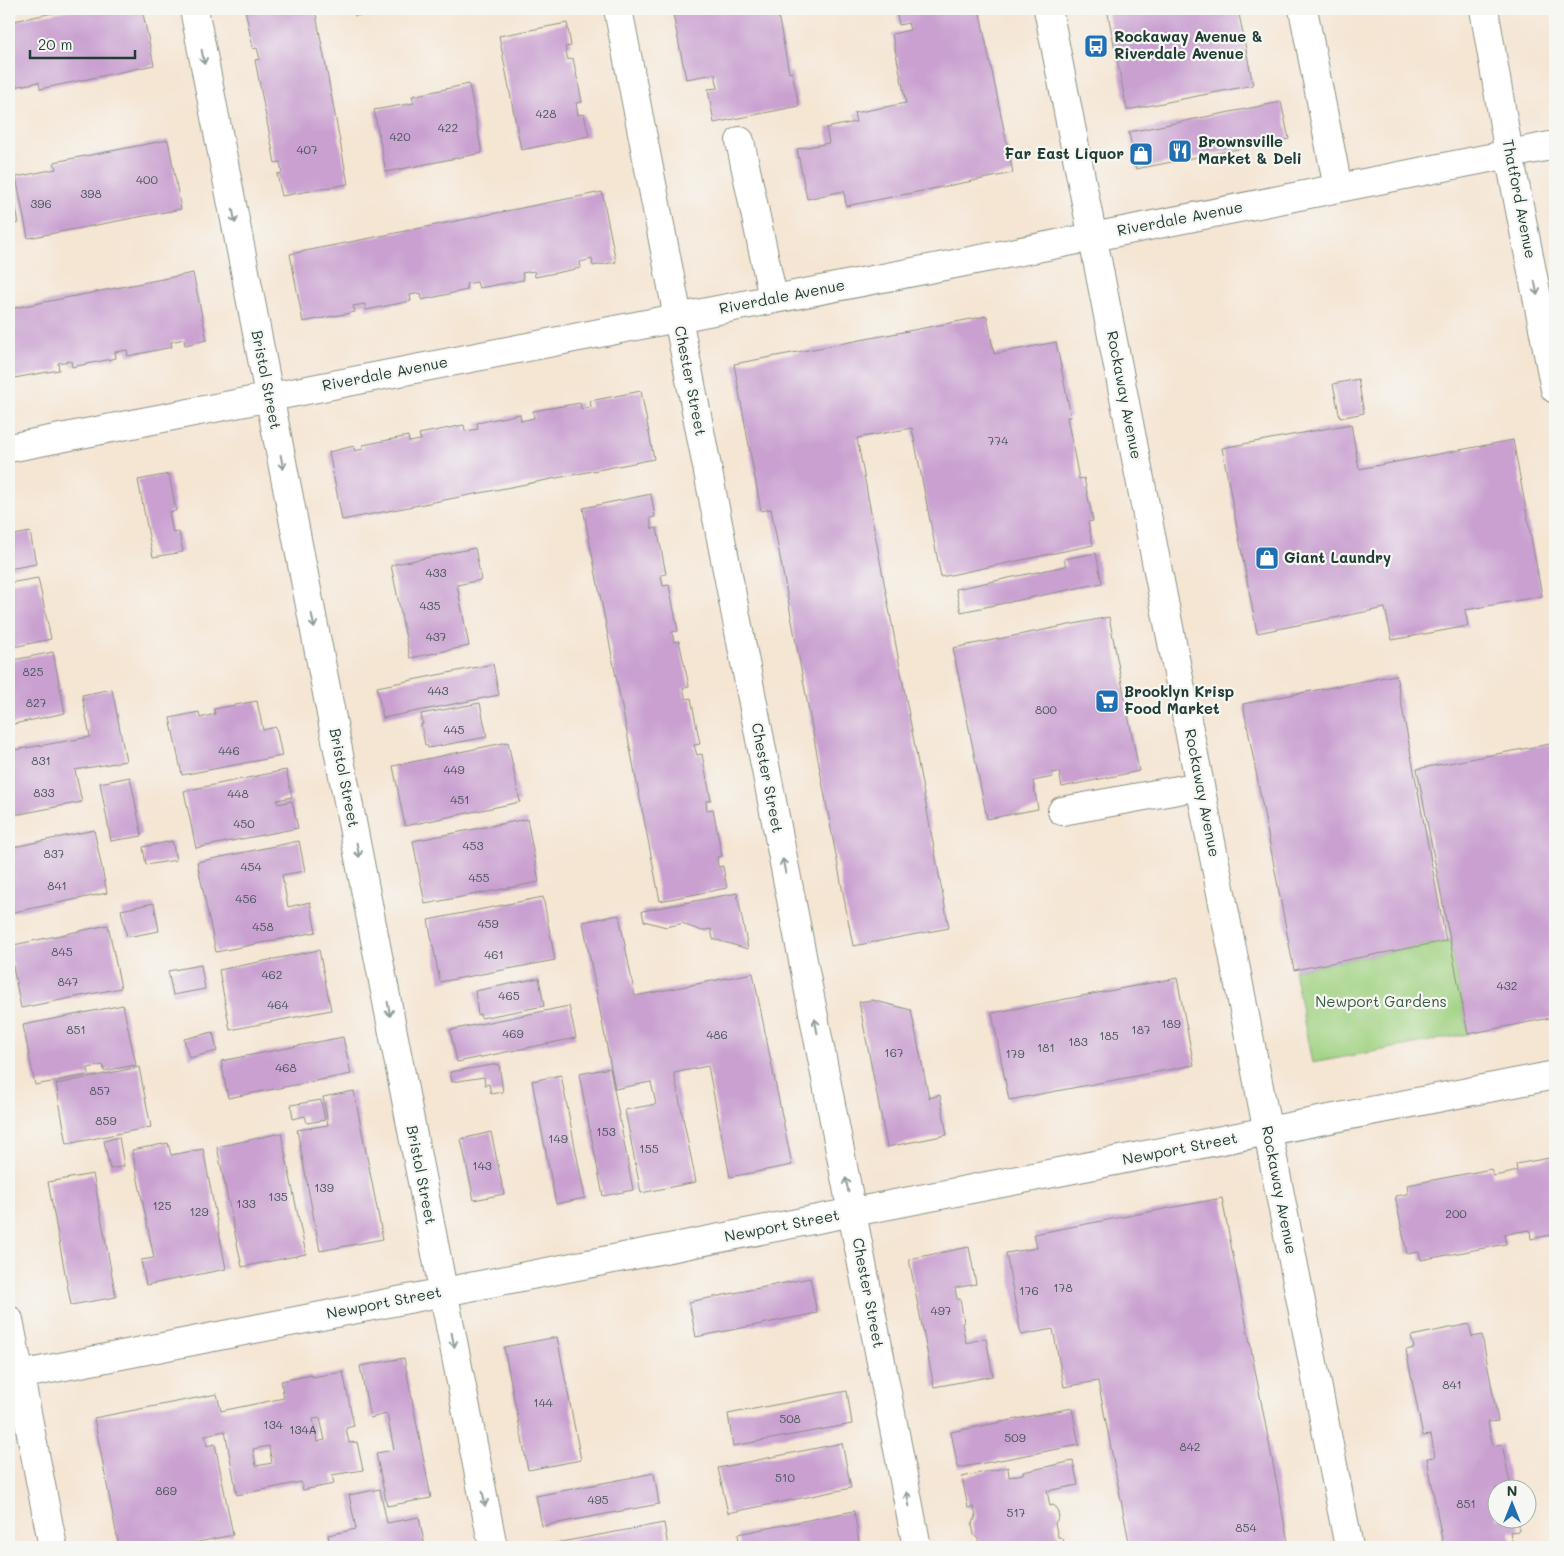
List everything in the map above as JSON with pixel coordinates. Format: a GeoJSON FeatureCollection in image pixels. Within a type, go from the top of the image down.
{"type":"FeatureCollection","features":[{"type":"Feature","properties":{"kind":"street","name":"Bristol Street"},"geometry":{"type":"LineString","coordinates":[[194,9],[493,1547]]}},
{"type":"Feature","properties":{"kind":"street","name":"Chester Street"},"geometry":{"type":"LineString","coordinates":[[618,9],[917,1547]]}},
{"type":"Feature","properties":{"kind":"street","name":"Rockaway Avenue"},"geometry":{"type":"LineString","coordinates":[[1048,9],[1349,1547]]}},
{"type":"Feature","properties":{"kind":"street"},"geometry":{"type":"LineString","coordinates":[[1303,9],[1338,188]]}},
{"type":"Feature","properties":{"kind":"street","name":"Thatford Avenue"},"geometry":{"type":"LineString","coordinates":[[1484,9],[1555,389]]}},
{"type":"Feature","properties":{"kind":"street"},"geometry":{"type":"LineString","coordinates":[[740,141],[772,298]]}},
{"type":"Feature","properties":{"kind":"street","name":"Riverdale Avenue"},"geometry":{"type":"LineString","coordinates":[[9,448],[1555,145]]}},
{"type":"Feature","properties":{"kind":"street"},"geometry":{"type":"LineString","coordinates":[[1062,811],[1200,786]]}},
{"type":"Feature","properties":{"kind":"street","name":"Newport Street"},"geometry":{"type":"LineString","coordinates":[[14,1376],[1555,1075]]}},
{"type":"Feature","properties":{"kind":"street"},"geometry":{"type":"LineString","coordinates":[[9,1320],[14,1376],[53,1547]]}},
{"type":"Feature","properties":{"kind":"green space","name":"Newport Gardens"},"geometry":{"type":"Polygon","coordinates":[[[1450,940],[1468,1034],[1312,1063],[1294,970],[1450,940]]]}},
{"type":"Feature","properties":{"kind":"building"},"geometry":{"type":"Polygon","coordinates":[[[73,9],[142,9],[154,65],[40,89],[39,82],[9,88],[9,22],[73,9]]]}},
{"type":"Feature","properties":{"kind":"building"},"geometry":{"type":"Polygon","coordinates":[[[245,9],[315,9],[348,184],[282,196],[277,174],[282,173],[280,162],[275,163],[255,60],[260,59],[257,48],[253,49],[245,9]]]}},
{"type":"Feature","properties":{"kind":"building"},"geometry":{"type":"Polygon","coordinates":[[[354,9],[389,9],[389,10],[355,16],[354,9]]]}},
{"type":"Feature","properties":{"kind":"building"},"geometry":{"type":"Polygon","coordinates":[[[395,9],[424,9],[424,10],[397,15],[395,9]]]}},
{"type":"Feature","properties":{"kind":"building"},"geometry":{"type":"Polygon","coordinates":[[[672,9],[777,9],[789,73],[792,72],[799,106],[714,123],[708,89],[718,88],[715,74],[686,79],[672,9]]]}},
{"type":"Feature","properties":{"kind":"building"},"geometry":{"type":"Polygon","coordinates":[[[896,9],[979,9],[1013,173],[846,206],[844,191],[807,199],[797,149],[829,143],[826,128],[856,122],[854,113],[906,103],[892,34],[910,30],[908,23],[899,25],[896,9]]]}},
{"type":"Feature","properties":{"kind":"building"},"geometry":{"type":"Polygon","coordinates":[[[1107,9],[1238,9],[1253,85],[1127,110],[1107,9]]]}},
{"type":"Feature","properties":{"kind":"building"},"geometry":{"type":"Polygon","coordinates":[[[567,23],[571,46],[565,47],[568,60],[573,58],[582,102],[576,103],[578,115],[584,114],[589,136],[521,150],[499,36],[567,23]]]}},
{"type":"Feature","properties":{"kind":"building"},"geometry":{"type":"Polygon","coordinates":[[[469,84],[482,153],[386,172],[374,110],[414,103],[412,96],[469,84]]]}},
{"type":"Feature","properties":{"kind":"building"},"geometry":{"type":"Polygon","coordinates":[[[1281,102],[1289,139],[1136,169],[1129,132],[1281,102]]]}},
{"type":"Feature","properties":{"kind":"building"},"geometry":{"type":"Polygon","coordinates":[[[168,140],[181,209],[28,238],[16,177],[56,169],[54,162],[168,140]]]}},
{"type":"Feature","properties":{"kind":"building"},"geometry":{"type":"Polygon","coordinates":[[[13,192],[19,223],[9,225],[9,193],[13,192]]]}},
{"type":"Feature","properties":{"kind":"building"},"geometry":{"type":"Polygon","coordinates":[[[602,192],[616,262],[593,266],[592,259],[580,262],[581,268],[535,277],[534,271],[522,273],[524,280],[479,288],[477,282],[466,284],[467,290],[422,300],[421,293],[410,295],[411,301],[366,310],[365,304],[353,306],[355,312],[303,322],[290,254],[602,192]]]}},
{"type":"Feature","properties":{"kind":"building"},"geometry":{"type":"Polygon","coordinates":[[[193,273],[207,340],[185,345],[184,339],[171,342],[172,347],[128,356],[127,350],[115,352],[116,358],[72,367],[71,361],[58,363],[59,370],[14,378],[13,372],[9,373],[9,309],[193,273]]]}},
{"type":"Feature","properties":{"kind":"building"},"geometry":{"type":"Polygon","coordinates":[[[987,316],[994,354],[1056,342],[1071,417],[1067,417],[1079,479],[1084,478],[1093,521],[1088,522],[1093,545],[941,577],[912,428],[857,438],[949,928],[853,946],[771,509],[761,511],[734,364],[987,316]]]}},
{"type":"Feature","properties":{"kind":"building"},"geometry":{"type":"Polygon","coordinates":[[[1358,379],[1364,413],[1340,418],[1333,384],[1358,379]]]}},
{"type":"Feature","properties":{"kind":"building"},"geometry":{"type":"Polygon","coordinates":[[[641,391],[654,459],[342,520],[329,452],[354,446],[355,451],[363,449],[363,445],[408,436],[409,442],[421,440],[419,434],[464,425],[465,431],[478,429],[477,423],[520,414],[521,421],[534,418],[533,411],[580,403],[581,409],[591,407],[590,401],[641,391]]]}},
{"type":"Feature","properties":{"kind":"building"},"geometry":{"type":"Polygon","coordinates":[[[1351,424],[1359,469],[1513,440],[1542,596],[1465,610],[1468,626],[1392,640],[1385,608],[1257,633],[1222,448],[1351,424]]]}},
{"type":"Feature","properties":{"kind":"building"},"geometry":{"type":"Polygon","coordinates":[[[169,474],[176,511],[169,512],[173,533],[179,532],[183,552],[153,557],[138,480],[169,474]]]}},
{"type":"Feature","properties":{"kind":"building"},"geometry":{"type":"Polygon","coordinates":[[[651,494],[655,517],[650,518],[652,529],[657,528],[666,574],[661,575],[663,586],[669,585],[678,631],[672,632],[674,642],[679,641],[689,686],[683,688],[686,699],[691,698],[700,744],[694,745],[697,755],[702,754],[711,800],[706,801],[707,810],[713,809],[722,856],[717,857],[718,867],[723,866],[727,888],[660,901],[583,508],[651,494]]]}},
{"type":"Feature","properties":{"kind":"building"},"geometry":{"type":"Polygon","coordinates":[[[30,532],[36,564],[9,569],[9,536],[30,532]]]}},
{"type":"Feature","properties":{"kind":"building"},"geometry":{"type":"Polygon","coordinates":[[[475,548],[481,580],[457,585],[469,646],[410,658],[391,565],[475,548]]]}},
{"type":"Feature","properties":{"kind":"building"},"geometry":{"type":"Polygon","coordinates":[[[1096,553],[1102,583],[961,612],[956,589],[1066,566],[1064,559],[1096,553]]]}},
{"type":"Feature","properties":{"kind":"building"},"geometry":{"type":"Polygon","coordinates":[[[38,578],[51,639],[9,648],[9,583],[38,578]]]}},
{"type":"Feature","properties":{"kind":"building"},"geometry":{"type":"Polygon","coordinates":[[[1109,617],[1139,771],[1062,787],[1059,772],[1052,773],[1053,777],[1033,781],[1038,809],[987,819],[953,648],[1109,617]]]}},
{"type":"Feature","properties":{"kind":"building"},"geometry":{"type":"Polygon","coordinates":[[[53,652],[65,713],[9,725],[9,661],[53,652]]]}},
{"type":"Feature","properties":{"kind":"building"},"geometry":{"type":"Polygon","coordinates":[[[493,664],[499,695],[383,718],[377,687],[493,664]]]}},
{"type":"Feature","properties":{"kind":"building"},"geometry":{"type":"Polygon","coordinates":[[[1396,675],[1446,941],[1294,970],[1243,704],[1396,675]]]}},
{"type":"Feature","properties":{"kind":"building"},"geometry":{"type":"Polygon","coordinates":[[[112,689],[126,761],[75,770],[82,802],[9,816],[9,751],[90,737],[82,695],[112,689]]]}},
{"type":"Feature","properties":{"kind":"building"},"geometry":{"type":"Polygon","coordinates":[[[257,701],[263,730],[276,727],[282,756],[182,775],[170,718],[199,712],[200,718],[215,714],[214,709],[257,701]]]}},
{"type":"Feature","properties":{"kind":"building"},"geometry":{"type":"Polygon","coordinates":[[[480,703],[487,737],[428,748],[425,745],[421,714],[480,703]]]}},
{"type":"Feature","properties":{"kind":"building"},"geometry":{"type":"Polygon","coordinates":[[[508,742],[520,802],[405,826],[393,766],[508,742]]]}},
{"type":"Feature","properties":{"kind":"building"},"geometry":{"type":"Polygon","coordinates":[[[1555,743],[1555,1017],[1468,1034],[1417,769],[1555,743]]]}},
{"type":"Feature","properties":{"kind":"building"},"geometry":{"type":"Polygon","coordinates":[[[286,770],[292,797],[277,800],[278,804],[292,801],[298,828],[196,848],[184,791],[286,770]]]}},
{"type":"Feature","properties":{"kind":"building"},"geometry":{"type":"Polygon","coordinates":[[[130,777],[142,836],[111,841],[100,783],[130,777]]]}},
{"type":"Feature","properties":{"kind":"building"},"geometry":{"type":"Polygon","coordinates":[[[527,819],[539,882],[425,904],[413,841],[527,819]]]}},
{"type":"Feature","properties":{"kind":"building"},"geometry":{"type":"Polygon","coordinates":[[[94,830],[107,893],[9,913],[9,848],[94,830]]]}},
{"type":"Feature","properties":{"kind":"building"},"geometry":{"type":"Polygon","coordinates":[[[172,841],[176,860],[146,865],[143,847],[172,841]]]}},
{"type":"Feature","properties":{"kind":"building"},"geometry":{"type":"Polygon","coordinates":[[[299,841],[305,871],[282,875],[288,907],[310,902],[316,932],[216,952],[197,862],[299,841]]]}},
{"type":"Feature","properties":{"kind":"building"},"geometry":{"type":"Polygon","coordinates":[[[737,893],[748,949],[713,939],[711,929],[702,931],[684,923],[666,927],[644,921],[642,911],[737,893]]]}},
{"type":"Feature","properties":{"kind":"building"},"geometry":{"type":"Polygon","coordinates":[[[543,897],[555,960],[440,982],[428,920],[543,897]]]}},
{"type":"Feature","properties":{"kind":"building"},"geometry":{"type":"Polygon","coordinates":[[[154,903],[159,931],[127,937],[121,910],[154,903]]]}},
{"type":"Feature","properties":{"kind":"building"},"geometry":{"type":"Polygon","coordinates":[[[619,915],[635,996],[753,973],[792,1165],[730,1177],[708,1066],[674,1073],[696,1182],[641,1193],[625,1110],[656,1104],[651,1082],[615,1089],[583,922],[619,915]]]}},
{"type":"Feature","properties":{"kind":"building"},"geometry":{"type":"Polygon","coordinates":[[[108,925],[121,988],[21,1008],[9,946],[108,925]]]}},
{"type":"Feature","properties":{"kind":"building"},"geometry":{"type":"Polygon","coordinates":[[[319,950],[331,1010],[230,1030],[219,970],[319,950]]]}},
{"type":"Feature","properties":{"kind":"building"},"geometry":{"type":"Polygon","coordinates":[[[201,965],[205,989],[173,995],[168,971],[201,965]]]}},
{"type":"Feature","properties":{"kind":"building"},"geometry":{"type":"Polygon","coordinates":[[[539,978],[544,1006],[481,1018],[480,1014],[478,1015],[475,991],[539,978]]]}},
{"type":"Feature","properties":{"kind":"building"},"geometry":{"type":"Polygon","coordinates":[[[1177,978],[1194,1065],[1009,1100],[992,1013],[1177,978]]]}},
{"type":"Feature","properties":{"kind":"building"},"geometry":{"type":"Polygon","coordinates":[[[872,1000],[911,1010],[929,1098],[940,1095],[947,1135],[887,1147],[859,1002],[872,1000]]]}},
{"type":"Feature","properties":{"kind":"building"},"geometry":{"type":"Polygon","coordinates":[[[123,1005],[136,1065],[104,1071],[103,1065],[88,1068],[89,1075],[35,1085],[23,1025],[123,1005]]]}},
{"type":"Feature","properties":{"kind":"building"},"geometry":{"type":"Polygon","coordinates":[[[569,1006],[576,1038],[457,1062],[450,1030],[569,1006]]]}},
{"type":"Feature","properties":{"kind":"building"},"geometry":{"type":"Polygon","coordinates":[[[213,1032],[217,1051],[189,1058],[184,1039],[213,1032]]]}},
{"type":"Feature","properties":{"kind":"building"},"geometry":{"type":"Polygon","coordinates":[[[343,1037],[351,1074],[228,1098],[221,1061],[343,1037]]]}},
{"type":"Feature","properties":{"kind":"building"},"geometry":{"type":"Polygon","coordinates":[[[499,1064],[503,1092],[491,1094],[489,1084],[485,1085],[484,1077],[452,1082],[450,1072],[499,1064]]]}},
{"type":"Feature","properties":{"kind":"building"},"geometry":{"type":"Polygon","coordinates":[[[139,1067],[151,1127],[67,1144],[56,1084],[139,1067]]]}},
{"type":"Feature","properties":{"kind":"building"},"geometry":{"type":"Polygon","coordinates":[[[610,1068],[633,1190],[603,1196],[579,1074],[610,1068]]]}},
{"type":"Feature","properties":{"kind":"building"},"geometry":{"type":"Polygon","coordinates":[[[561,1075],[585,1198],[556,1204],[532,1081],[561,1075]]]}},
{"type":"Feature","properties":{"kind":"building"},"geometry":{"type":"Polygon","coordinates":[[[354,1091],[383,1239],[320,1251],[297,1130],[328,1125],[323,1097],[354,1091]]]}},
{"type":"Feature","properties":{"kind":"building"},"geometry":{"type":"Polygon","coordinates":[[[321,1100],[325,1120],[307,1123],[305,1116],[293,1119],[291,1105],[321,1100]]]}},
{"type":"Feature","properties":{"kind":"building"},"geometry":{"type":"Polygon","coordinates":[[[491,1132],[504,1194],[474,1200],[461,1139],[491,1132]]]}},
{"type":"Feature","properties":{"kind":"building"},"geometry":{"type":"Polygon","coordinates":[[[281,1133],[306,1254],[242,1267],[217,1147],[281,1133]]]}},
{"type":"Feature","properties":{"kind":"building"},"geometry":{"type":"Polygon","coordinates":[[[119,1137],[124,1166],[110,1169],[104,1141],[119,1137]]]}},
{"type":"Feature","properties":{"kind":"building"},"geometry":{"type":"Polygon","coordinates":[[[168,1143],[171,1155],[203,1149],[226,1269],[146,1285],[141,1260],[154,1258],[132,1150],[168,1143]]]}},
{"type":"Feature","properties":{"kind":"building"},"geometry":{"type":"Polygon","coordinates":[[[1555,1157],[1555,1234],[1531,1239],[1530,1230],[1517,1232],[1504,1235],[1506,1244],[1421,1260],[1419,1252],[1407,1254],[1395,1196],[1408,1194],[1407,1185],[1491,1169],[1493,1176],[1505,1174],[1517,1171],[1516,1164],[1555,1157]]]}},
{"type":"Feature","properties":{"kind":"building"},"geometry":{"type":"Polygon","coordinates":[[[93,1174],[116,1297],[71,1305],[48,1182],[93,1174]]]}},
{"type":"Feature","properties":{"kind":"building"},"geometry":{"type":"Polygon","coordinates":[[[1222,1198],[1289,1547],[1130,1547],[1098,1381],[1064,1387],[1053,1329],[1021,1335],[1006,1253],[1037,1248],[1034,1234],[1222,1198]]]}},
{"type":"Feature","properties":{"kind":"building"},"geometry":{"type":"Polygon","coordinates":[[[969,1247],[976,1284],[955,1288],[957,1299],[960,1299],[966,1343],[986,1338],[993,1376],[934,1387],[909,1259],[969,1247]]]}},
{"type":"Feature","properties":{"kind":"building"},"geometry":{"type":"Polygon","coordinates":[[[810,1278],[817,1313],[696,1337],[689,1302],[810,1278]]]}},
{"type":"Feature","properties":{"kind":"building"},"geometry":{"type":"Polygon","coordinates":[[[1469,1324],[1472,1337],[1482,1335],[1498,1421],[1488,1422],[1490,1433],[1493,1446],[1502,1444],[1509,1478],[1486,1478],[1486,1528],[1519,1528],[1519,1531],[1510,1532],[1513,1547],[1453,1547],[1452,1544],[1443,1545],[1427,1458],[1435,1457],[1431,1435],[1423,1436],[1406,1350],[1414,1348],[1411,1336],[1469,1324]]]}},
{"type":"Feature","properties":{"kind":"building"},"geometry":{"type":"Polygon","coordinates":[[[557,1337],[581,1460],[528,1470],[504,1347],[557,1337]]]}},
{"type":"Feature","properties":{"kind":"building"},"geometry":{"type":"Polygon","coordinates":[[[404,1358],[431,1498],[387,1506],[376,1453],[394,1450],[387,1414],[370,1418],[360,1366],[404,1358]]]}},
{"type":"Feature","properties":{"kind":"building"},"geometry":{"type":"Polygon","coordinates":[[[343,1372],[354,1426],[346,1428],[349,1443],[357,1442],[363,1470],[332,1475],[334,1484],[303,1490],[301,1482],[237,1495],[225,1431],[205,1435],[207,1446],[215,1444],[233,1535],[173,1547],[119,1547],[94,1418],[217,1394],[221,1411],[284,1398],[281,1381],[312,1375],[312,1377],[343,1372]],[[320,1418],[313,1419],[317,1442],[325,1440],[320,1418]],[[269,1446],[253,1449],[256,1466],[272,1463],[269,1446]]]}},
{"type":"Feature","properties":{"kind":"building"},"geometry":{"type":"Polygon","coordinates":[[[847,1391],[852,1424],[733,1446],[728,1414],[847,1391]]]}},
{"type":"Feature","properties":{"kind":"building"},"geometry":{"type":"Polygon","coordinates":[[[1072,1408],[1079,1445],[958,1468],[951,1432],[1072,1408]]]}},
{"type":"Feature","properties":{"kind":"building"},"geometry":{"type":"Polygon","coordinates":[[[842,1443],[851,1488],[728,1513],[718,1468],[842,1443]]]}},
{"type":"Feature","properties":{"kind":"building"},"geometry":{"type":"Polygon","coordinates":[[[1073,1461],[1078,1485],[1047,1491],[1050,1506],[1053,1505],[1057,1508],[1059,1517],[1055,1523],[1058,1537],[1063,1540],[1065,1547],[980,1547],[978,1539],[974,1535],[972,1524],[976,1517],[974,1507],[968,1508],[962,1477],[1008,1467],[1009,1477],[1073,1461]]]}},
{"type":"Feature","properties":{"kind":"building"},"geometry":{"type":"Polygon","coordinates":[[[654,1473],[659,1504],[542,1526],[536,1496],[654,1473]]]}},
{"type":"Feature","properties":{"kind":"building"},"geometry":{"type":"Polygon","coordinates":[[[380,1489],[387,1523],[419,1517],[425,1547],[330,1547],[328,1535],[356,1529],[349,1495],[380,1489]]]}},
{"type":"Feature","properties":{"kind":"building"},"geometry":{"type":"Polygon","coordinates":[[[854,1511],[860,1547],[740,1547],[738,1534],[854,1511]]]}},
{"type":"Feature","properties":{"kind":"building"},"geometry":{"type":"Polygon","coordinates":[[[664,1523],[668,1547],[546,1547],[545,1545],[664,1523]]]}},
{"type":"Feature","properties":{"kind":"place","name":"Rockaway Avenue & Riverdale Avenue"},"geometry":{"type":"Point","coordinates":[1096,46]}},
{"type":"Feature","properties":{"kind":"place","name":"Brownsville Market & Deli"},"geometry":{"type":"Point","coordinates":[1180,151]}},
{"type":"Feature","properties":{"kind":"place","name":"Far East Liquor"},"geometry":{"type":"Point","coordinates":[1141,154]}},
{"type":"Feature","properties":{"kind":"place","name":"Giant Laundry"},"geometry":{"type":"Point","coordinates":[1267,558]}},
{"type":"Feature","properties":{"kind":"place","name":"Brooklyn Krisp Food Market"},"geometry":{"type":"Point","coordinates":[1107,701]}}]}
